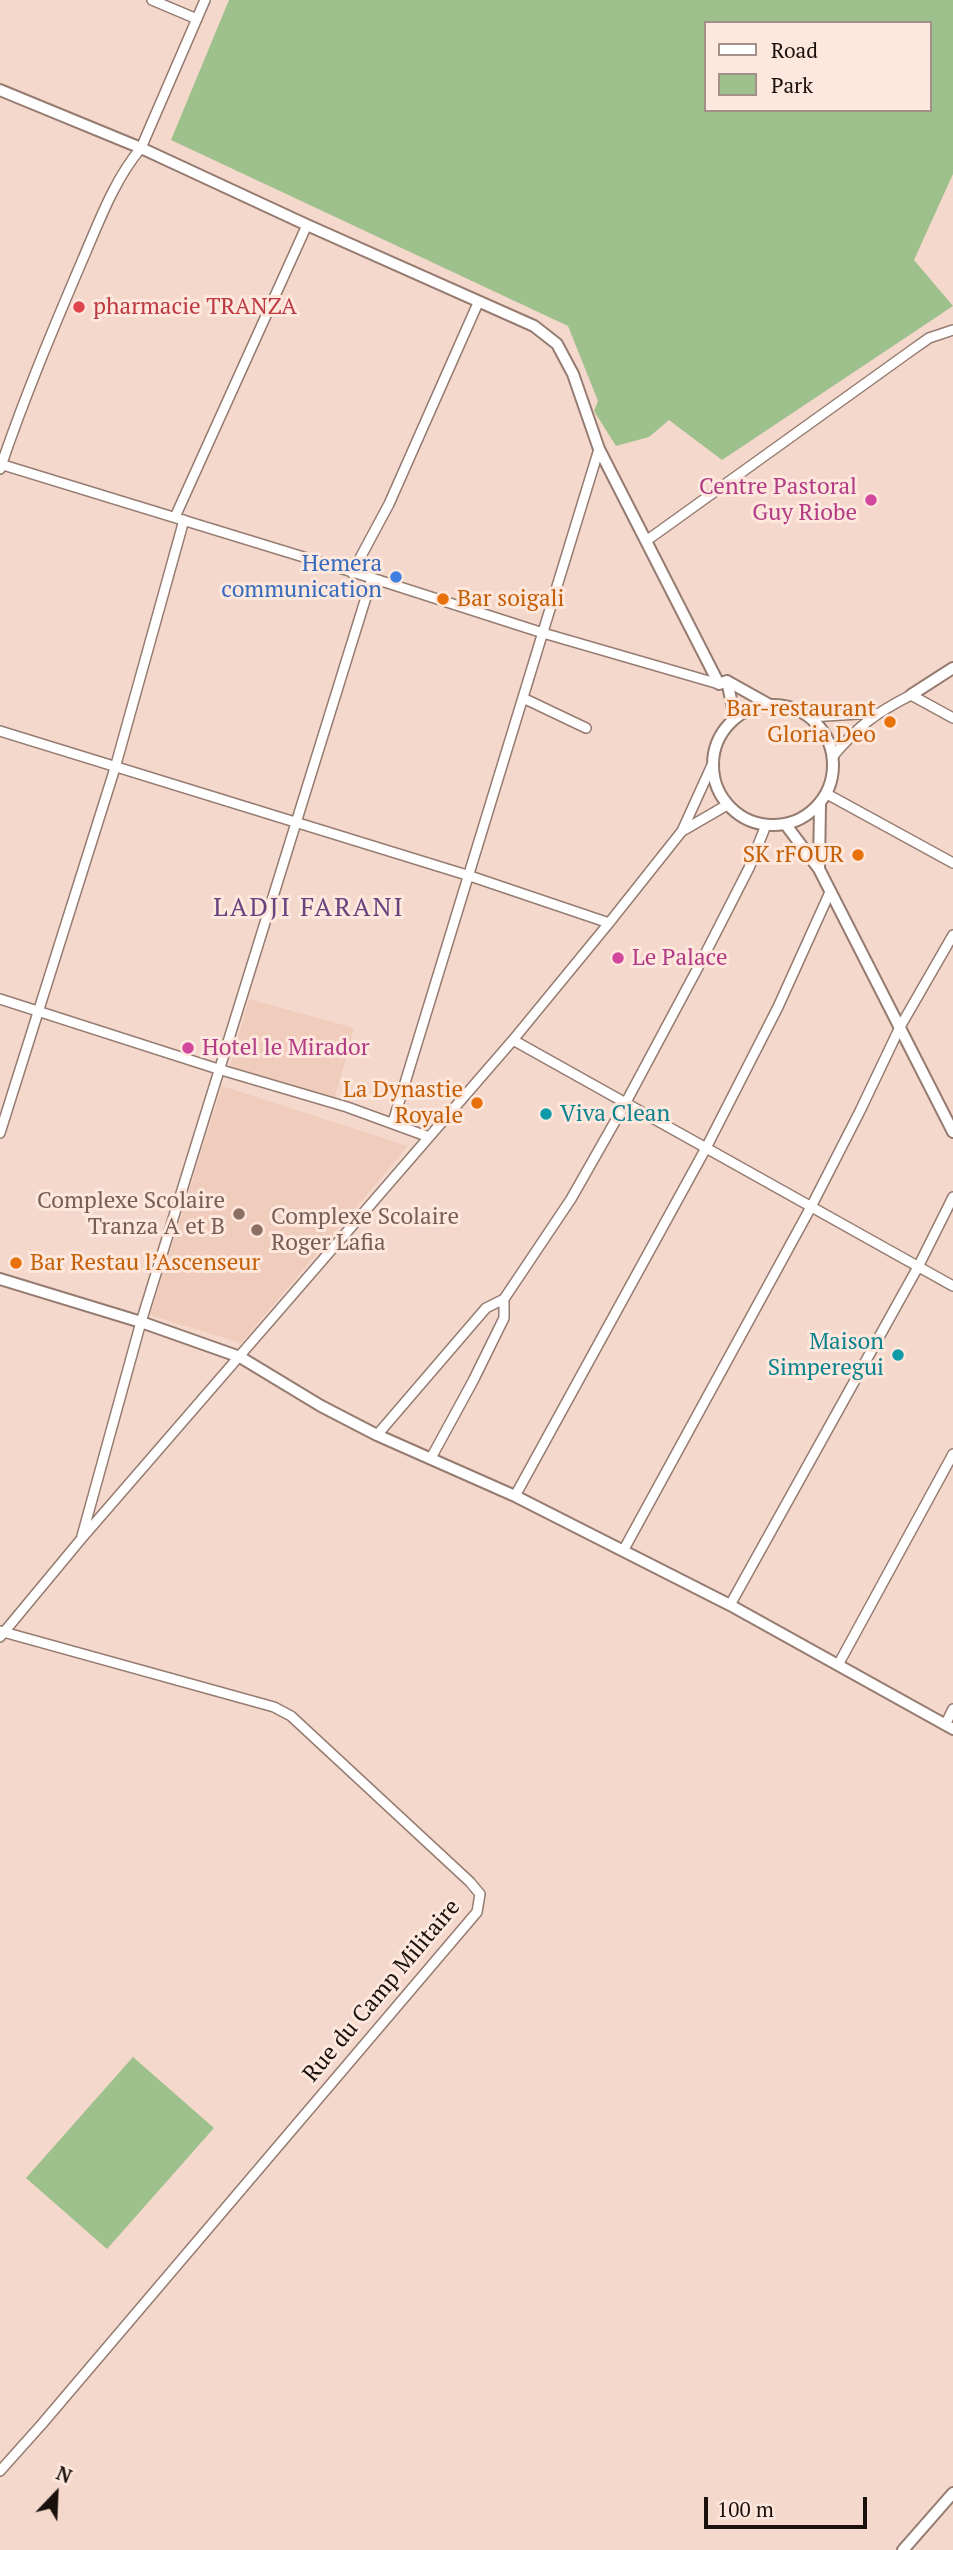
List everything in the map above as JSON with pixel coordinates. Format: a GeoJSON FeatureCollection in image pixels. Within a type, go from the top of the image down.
{"type":"FeatureCollection","features":[{"type":"Feature","properties":{"kind":"street"},"geometry":{"type":"LineString","coordinates":[[152,0],[197,19]]}},
{"type":"Feature","properties":{"kind":"street"},"geometry":{"type":"LineString","coordinates":[[205,0],[141,148],[126,166],[101,219],[53,329],[1,466],[180,518],[542,633],[723,683],[770,705]]}},
{"type":"Feature","properties":{"kind":"street"},"geometry":{"type":"LineString","coordinates":[[0,90],[141,148],[478,303],[534,326],[557,344],[573,374],[599,449],[723,683],[735,718]]}},
{"type":"Feature","properties":{"kind":"street"},"geometry":{"type":"LineString","coordinates":[[0,1133],[114,768],[180,518],[307,225]]}},
{"type":"Feature","properties":{"kind":"street"},"geometry":{"type":"LineString","coordinates":[[352,573],[389,504],[478,303]]}},
{"type":"Feature","properties":{"kind":"street"},"geometry":{"type":"LineString","coordinates":[[646,541],[929,338],[953,330]]}},
{"type":"Feature","properties":{"kind":"street"},"geometry":{"type":"LineString","coordinates":[[393,1122],[599,449]]}},
{"type":"Feature","properties":{"kind":"street"},"geometry":{"type":"LineString","coordinates":[[82,1538],[141,1322],[373,578]]}},
{"type":"Feature","properties":{"kind":"street"},"geometry":{"type":"LineString","coordinates":[[833,756],[852,733],[875,713],[911,695],[953,668]]}},
{"type":"Feature","properties":{"kind":"street"},"geometry":{"type":"LineString","coordinates":[[911,695],[953,718]]}},
{"type":"Feature","properties":{"kind":"street"},"geometry":{"type":"LineString","coordinates":[[523,698],[586,728]]}},
{"type":"Feature","properties":{"kind":"street"},"geometry":{"type":"LineString","coordinates":[[1,1633],[513,1040],[609,923],[682,831],[712,765],[715,747],[723,731],[735,718],[745,711],[770,705],[790,707],[809,716],[825,734],[833,756],[833,775],[820,804],[799,820],[786,825],[766,825],[745,819],[727,805],[716,786],[712,765]]}},
{"type":"Feature","properties":{"kind":"street"},"geometry":{"type":"LineString","coordinates":[[809,716],[875,713]]}},
{"type":"Feature","properties":{"kind":"street"},"geometry":{"type":"LineString","coordinates":[[0,731],[470,876],[609,923]]}},
{"type":"Feature","properties":{"kind":"street"},"geometry":{"type":"LineString","coordinates":[[827,793],[953,863]]}},
{"type":"Feature","properties":{"kind":"street"},"geometry":{"type":"LineString","coordinates":[[819,869],[820,804]]}},
{"type":"Feature","properties":{"kind":"street"},"geometry":{"type":"LineString","coordinates":[[682,831],[727,805]]}},
{"type":"Feature","properties":{"kind":"street"},"geometry":{"type":"LineString","coordinates":[[377,1434],[486,1308],[504,1299],[571,1199],[625,1104],[749,868],[766,825]]}},
{"type":"Feature","properties":{"kind":"street"},"geometry":{"type":"LineString","coordinates":[[786,825],[819,869],[953,1132]]}},
{"type":"Feature","properties":{"kind":"street"},"geometry":{"type":"LineString","coordinates":[[515,1496],[706,1148],[778,1007],[830,892]]}},
{"type":"Feature","properties":{"kind":"street"},"geometry":{"type":"LineString","coordinates":[[623,1551],[811,1207],[900,1027],[953,935]]}},
{"type":"Feature","properties":{"kind":"street"},"geometry":{"type":"LineString","coordinates":[[0,999],[218,1069],[304,1093],[393,1122],[429,1137]]}},
{"type":"Feature","properties":{"kind":"street"},"geometry":{"type":"LineString","coordinates":[[513,1040],[953,1286]]}},
{"type":"Feature","properties":{"kind":"street"},"geometry":{"type":"LineString","coordinates":[[730,1605],[918,1267],[953,1197]]}},
{"type":"Feature","properties":{"kind":"street"},"geometry":{"type":"LineString","coordinates":[[0,1279],[141,1322],[240,1357],[294,1391],[377,1434],[515,1496],[730,1605],[949,1727],[953,1709]]}},
{"type":"Feature","properties":{"kind":"street"},"geometry":{"type":"LineString","coordinates":[[431,1458],[474,1381],[503,1318],[504,1299]]}},
{"type":"Feature","properties":{"kind":"street"},"geometry":{"type":"LineString","coordinates":[[838,1665],[953,1454]]}},
{"type":"Feature","properties":{"kind":"street","name":"Rue du Camp Militaire"},"geometry":{"type":"LineString","coordinates":[[0,2471],[477,1912],[480,1894],[291,1716],[274,1707],[1,1633]]}},
{"type":"Feature","properties":{"kind":"street"},"geometry":{"type":"LineString","coordinates":[[903,2550],[953,2493]]}},
{"type":"Feature","properties":{"kind":"shaded area"},"geometry":{"type":"Polygon","coordinates":[[[249,999],[354,1028],[334,1101],[229,1071],[249,999]]]}},
{"type":"Feature","properties":{"kind":"shaded area","name":"Complexe Scolaire Roger Lafia"},"geometry":{"type":"Polygon","coordinates":[[[222,1086],[408,1146],[241,1343],[150,1315],[222,1086]]]}},
{"type":"Feature","properties":{"kind":"green space"},"geometry":{"type":"Polygon","coordinates":[[[229,0],[953,0],[953,174],[914,260],[953,306],[722,460],[669,420],[649,437],[616,446],[594,411],[598,401],[568,326],[171,140],[229,0]]]}},
{"type":"Feature","properties":{"kind":"green space"},"geometry":{"type":"Polygon","coordinates":[[[133,2057],[214,2128],[107,2249],[26,2178],[133,2057]]]}},
{"type":"Feature","properties":{"kind":"place","name":"pharmacie TRANZA"},"geometry":{"type":"Point","coordinates":[79,307]}},
{"type":"Feature","properties":{"kind":"place","name":"Centre Pastoral Guy Riobe"},"geometry":{"type":"Point","coordinates":[871,500]}},
{"type":"Feature","properties":{"kind":"place","name":"Hemera communication"},"geometry":{"type":"Point","coordinates":[396,577]}},
{"type":"Feature","properties":{"kind":"place","name":"Bar soigali"},"geometry":{"type":"Point","coordinates":[443,599]}},
{"type":"Feature","properties":{"kind":"place","name":"Bar-restaurant Gloria Deo"},"geometry":{"type":"Point","coordinates":[890,722]}},
{"type":"Feature","properties":{"kind":"place","name":"SK rFOUR"},"geometry":{"type":"Point","coordinates":[858,855]}},
{"type":"Feature","properties":{"kind":"place","name":"Le Palace"},"geometry":{"type":"Point","coordinates":[618,958]}},
{"type":"Feature","properties":{"kind":"place","name":"Hotel le Mirador"},"geometry":{"type":"Point","coordinates":[188,1048]}},
{"type":"Feature","properties":{"kind":"place","name":"La Dynastie Royale"},"geometry":{"type":"Point","coordinates":[477,1103]}},
{"type":"Feature","properties":{"kind":"place","name":"Viva Clean"},"geometry":{"type":"Point","coordinates":[546,1114]}},
{"type":"Feature","properties":{"kind":"place","name":"Complexe Scolaire Tranza A et B"},"geometry":{"type":"Point","coordinates":[239,1214]}},
{"type":"Feature","properties":{"kind":"place","name":"Complexe Scolaire Roger Lafia"},"geometry":{"type":"Point","coordinates":[257,1230]}},
{"type":"Feature","properties":{"kind":"place","name":"Bar Restau l’Ascenseur"},"geometry":{"type":"Point","coordinates":[16,1263]}},
{"type":"Feature","properties":{"kind":"place","name":"Maison Simperegui"},"geometry":{"type":"Point","coordinates":[898,1355]}},
{"type":"Feature","properties":{"kind":"district","name":"LADJI FARANI"},"geometry":{"type":"Point","coordinates":[309,909]}}]}
